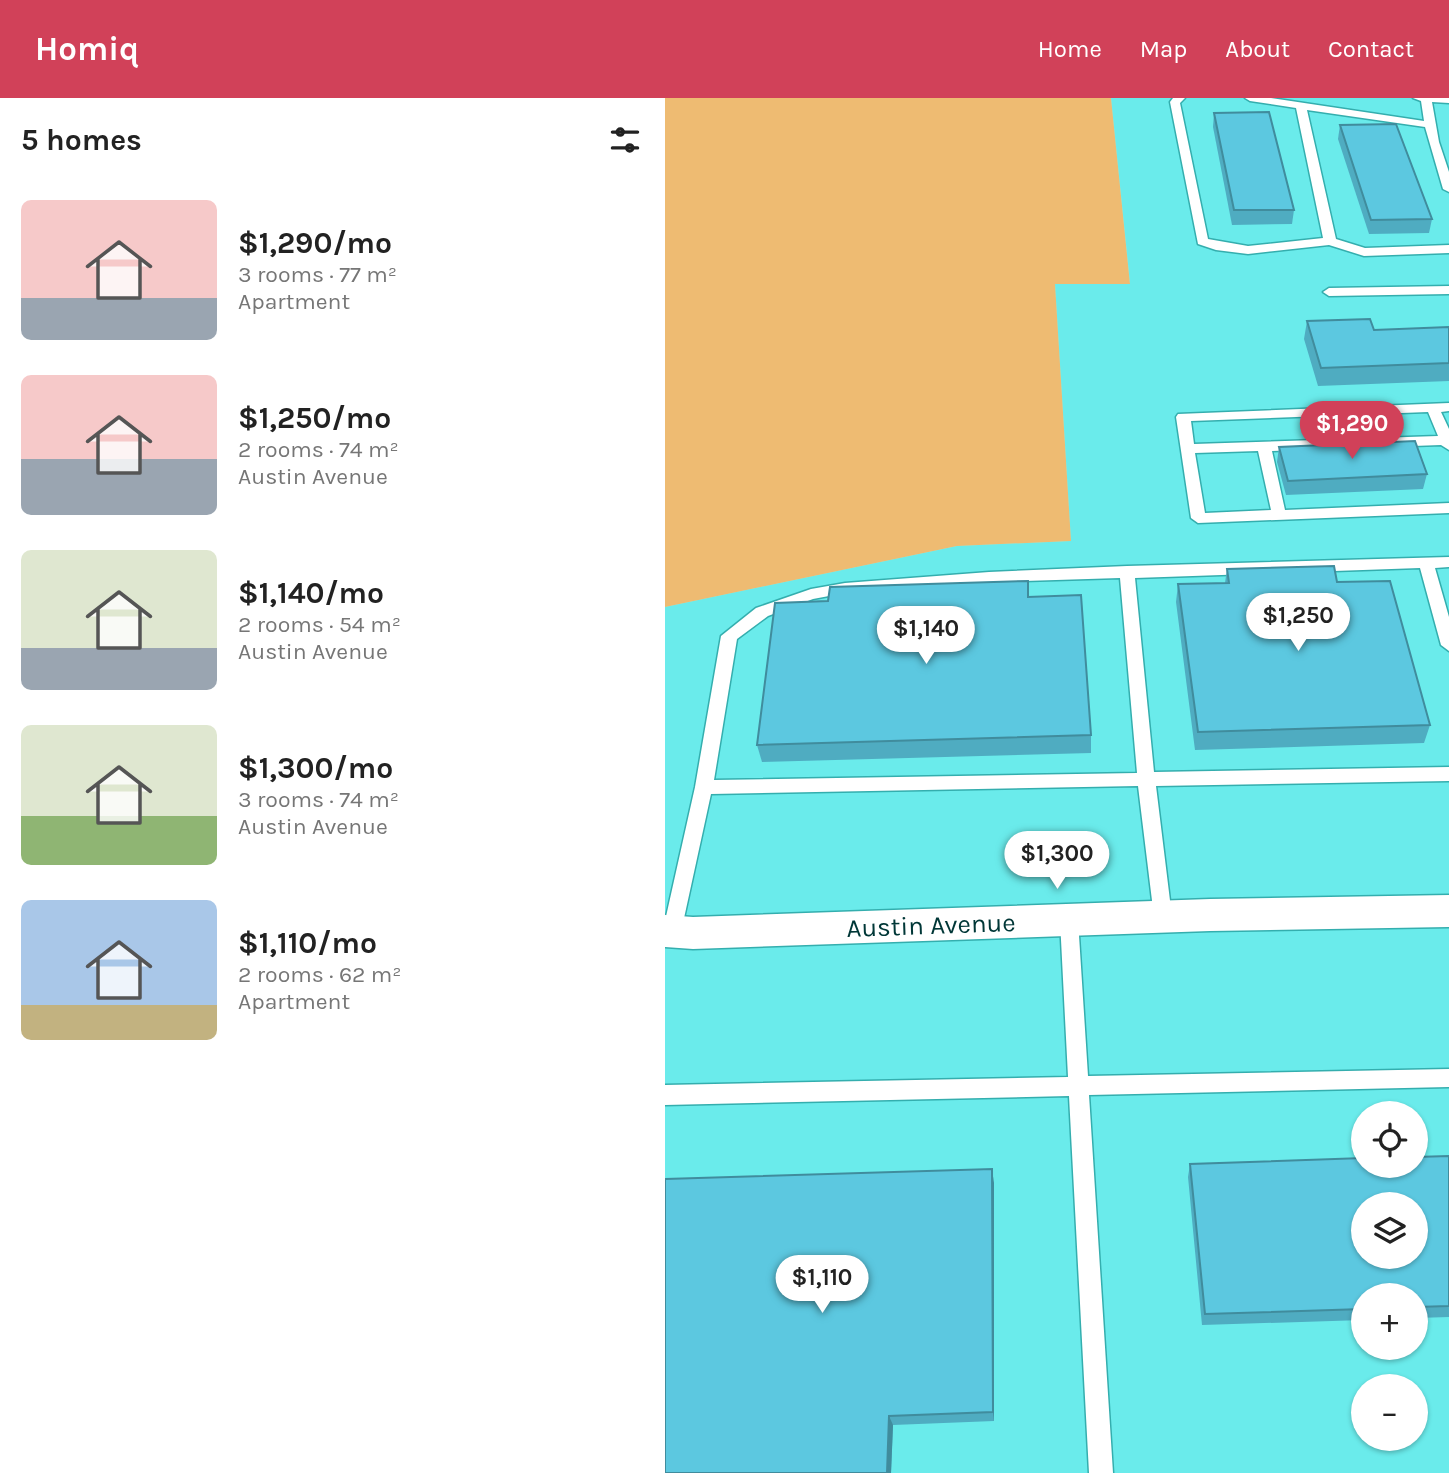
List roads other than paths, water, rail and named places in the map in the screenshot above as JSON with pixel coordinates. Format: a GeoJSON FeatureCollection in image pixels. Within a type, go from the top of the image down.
{"type":"FeatureCollection","features":[{"type":"Feature","properties":{"kind":"street","name":"Austin Avenue"},"geometry":{"type":"LineString","coordinates":[[668,932],[1449,911]]}},
{"type":"Feature","properties":{"kind":"lane"},"geometry":{"type":"LineString","coordinates":[[1180,98],[1175,102],[1202,241],[1216,248],[1281,249],[1330,242],[1364,252],[1449,249]]}},
{"type":"Feature","properties":{"kind":"lane"},"geometry":{"type":"LineString","coordinates":[[1250,98],[1431,125]]}},
{"type":"Feature","properties":{"kind":"lane"},"geometry":{"type":"LineString","coordinates":[[1415,98],[1449,100]]}},
{"type":"Feature","properties":{"kind":"lane"},"geometry":{"type":"LineString","coordinates":[[1426,99],[1433,142],[1449,189]]}},
{"type":"Feature","properties":{"kind":"lane"},"geometry":{"type":"LineString","coordinates":[[1301,106],[1330,242]]}},
{"type":"Feature","properties":{"kind":"lane"},"geometry":{"type":"LineString","coordinates":[[1329,292],[1449,290]]}},
{"type":"Feature","properties":{"kind":"lane"},"geometry":{"type":"LineString","coordinates":[[1449,407],[1183,417],[1198,519],[1449,508]]}},
{"type":"Feature","properties":{"kind":"lane"},"geometry":{"type":"LineString","coordinates":[[1188,449],[1448,442],[1433,408]]}},
{"type":"Feature","properties":{"kind":"lane"},"geometry":{"type":"LineString","coordinates":[[1264,446],[1279,515]]}},
{"type":"Feature","properties":{"kind":"lane"},"geometry":{"type":"LineString","coordinates":[[668,932],[703,787],[729,636],[762,611],[811,594],[845,588],[989,577],[1449,562]]}},
{"type":"Feature","properties":{"kind":"lane"},"geometry":{"type":"LineString","coordinates":[[1426,563],[1449,645]]}},
{"type":"Feature","properties":{"kind":"lane"},"geometry":{"type":"LineString","coordinates":[[1127,571],[1146,779],[1163,917]]}},
{"type":"Feature","properties":{"kind":"lane"},"geometry":{"type":"LineString","coordinates":[[703,787],[1449,774]]}},
{"type":"Feature","properties":{"kind":"lane"},"geometry":{"type":"LineString","coordinates":[[1069,920],[1101,1473]]}},
{"type":"Feature","properties":{"kind":"lane"},"geometry":{"type":"LineString","coordinates":[[665,1095],[1449,1078]]}}]}
